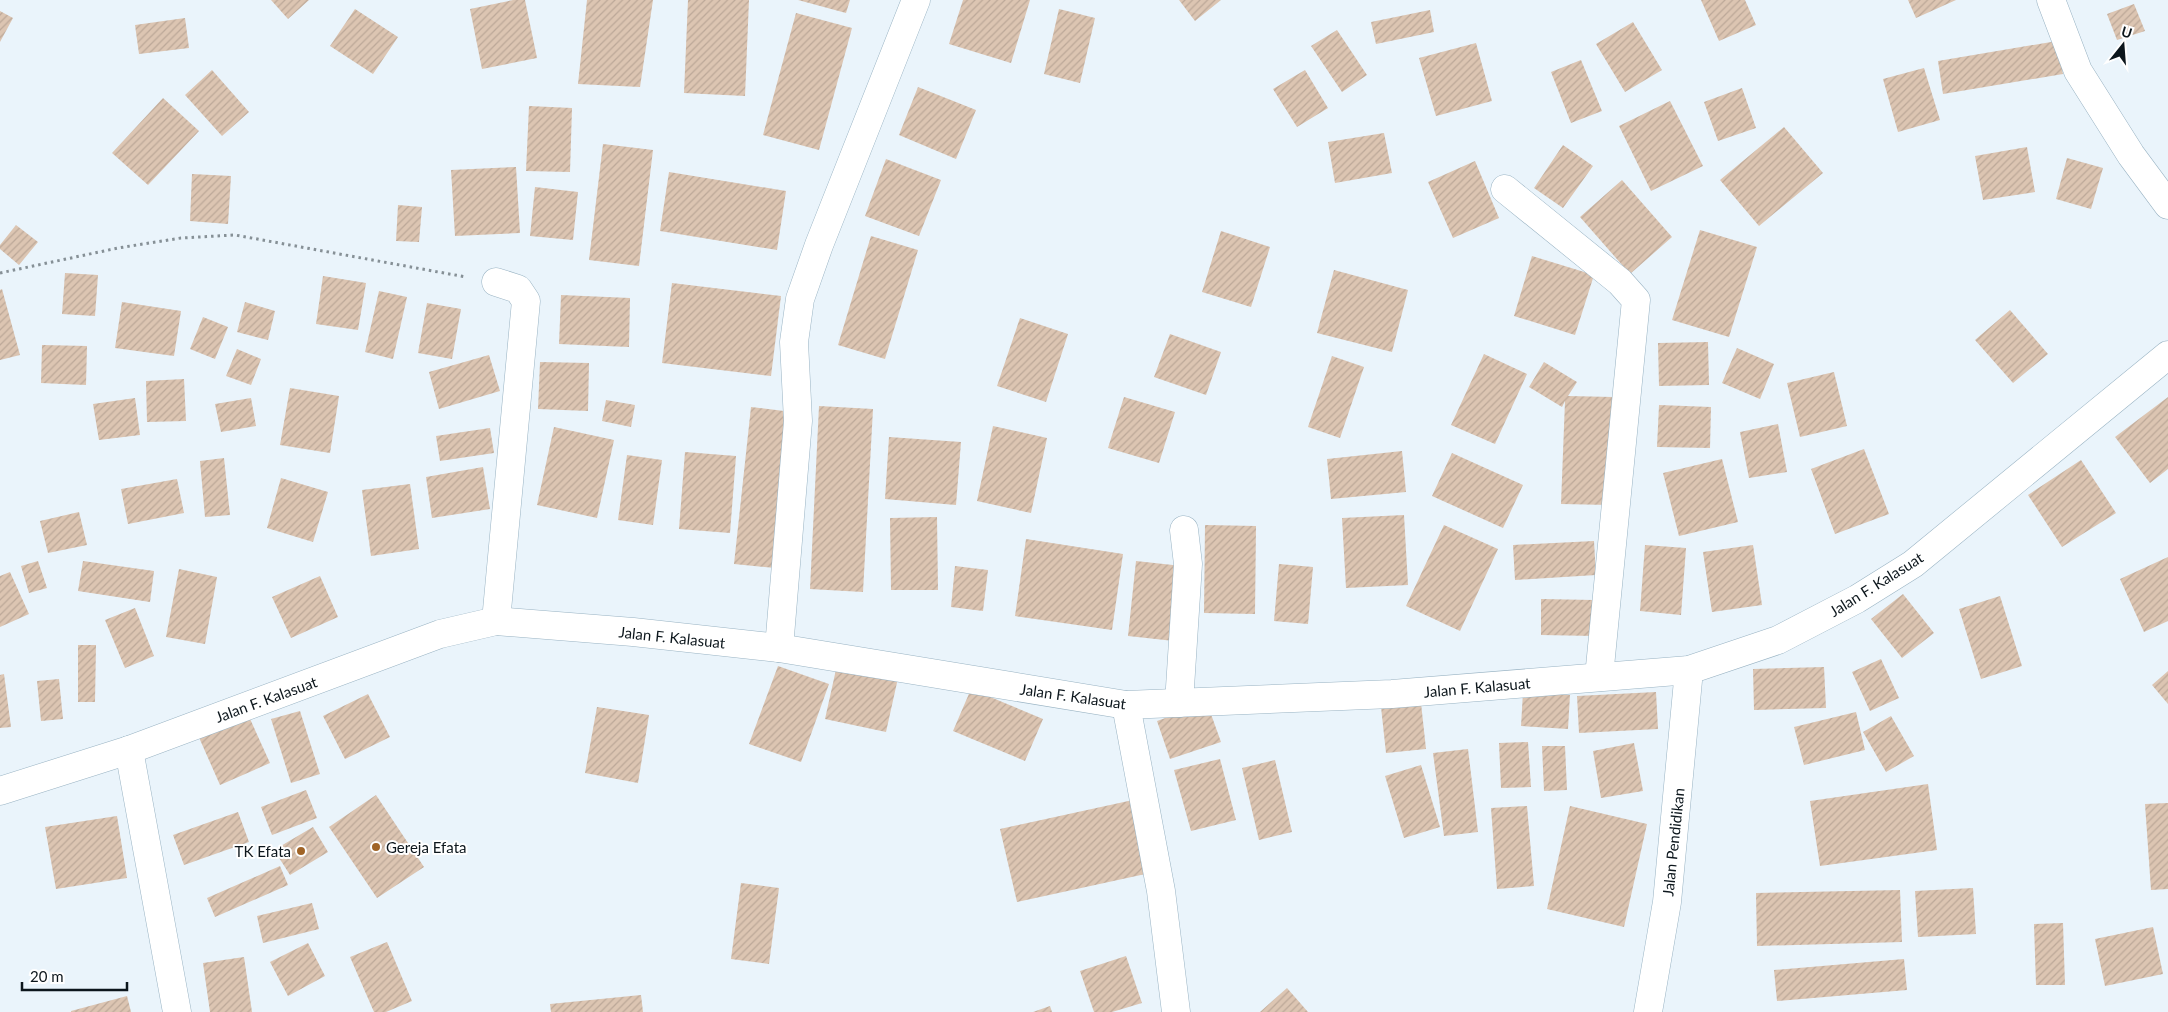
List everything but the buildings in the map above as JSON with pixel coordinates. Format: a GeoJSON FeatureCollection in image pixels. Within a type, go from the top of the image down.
{"type":"FeatureCollection","features":[{"type":"Feature","properties":{"kind":"street"},"geometry":{"type":"LineString","coordinates":[[779,648],[798,421],[794,342],[800,299],[822,236],[916,0]]}},
{"type":"Feature","properties":{"kind":"street"},"geometry":{"type":"LineString","coordinates":[[2051,0],[2078,71],[2130,155],[2168,205]]}},
{"type":"Feature","properties":{"kind":"street"},"geometry":{"type":"LineString","coordinates":[[1504,189],[1620,282],[1636,300],[1599,677]]}},
{"type":"Feature","properties":{"kind":"street"},"geometry":{"type":"LineString","coordinates":[[496,282],[518,290],[526,300],[496,621]]}},
{"type":"Feature","properties":{"kind":"street","name":"Jalan F. Kalasuat"},"geometry":{"type":"LineString","coordinates":[[0,791],[129,750],[440,634],[496,621],[633,632],[779,648],[1126,705],[1392,694],[1689,670],[1778,640],[1857,599],[1913,564],[2168,355]]}},
{"type":"Feature","properties":{"kind":"street"},"geometry":{"type":"LineString","coordinates":[[1179,703],[1188,564],[1184,530]]}},
{"type":"Feature","properties":{"kind":"street","name":"Jalan Pendidikan"},"geometry":{"type":"LineString","coordinates":[[1648,1012],[1667,902],[1689,670]]}},
{"type":"Feature","properties":{"kind":"street"},"geometry":{"type":"LineString","coordinates":[[1126,705],[1161,891],[1176,1012]]}},
{"type":"Feature","properties":{"kind":"street"},"geometry":{"type":"LineString","coordinates":[[129,750],[177,1012]]}},
{"type":"Feature","properties":{"kind":"path"},"geometry":{"type":"LineString","coordinates":[[0,273],[127,246],[182,238],[235,235],[496,282]]}},
{"type":"Feature","properties":{"kind":"place","name":"Gereja Efata"},"geometry":{"type":"Point","coordinates":[376,847]}},
{"type":"Feature","properties":{"kind":"place","name":"TK Efata"},"geometry":{"type":"Point","coordinates":[301,851]}}]}
